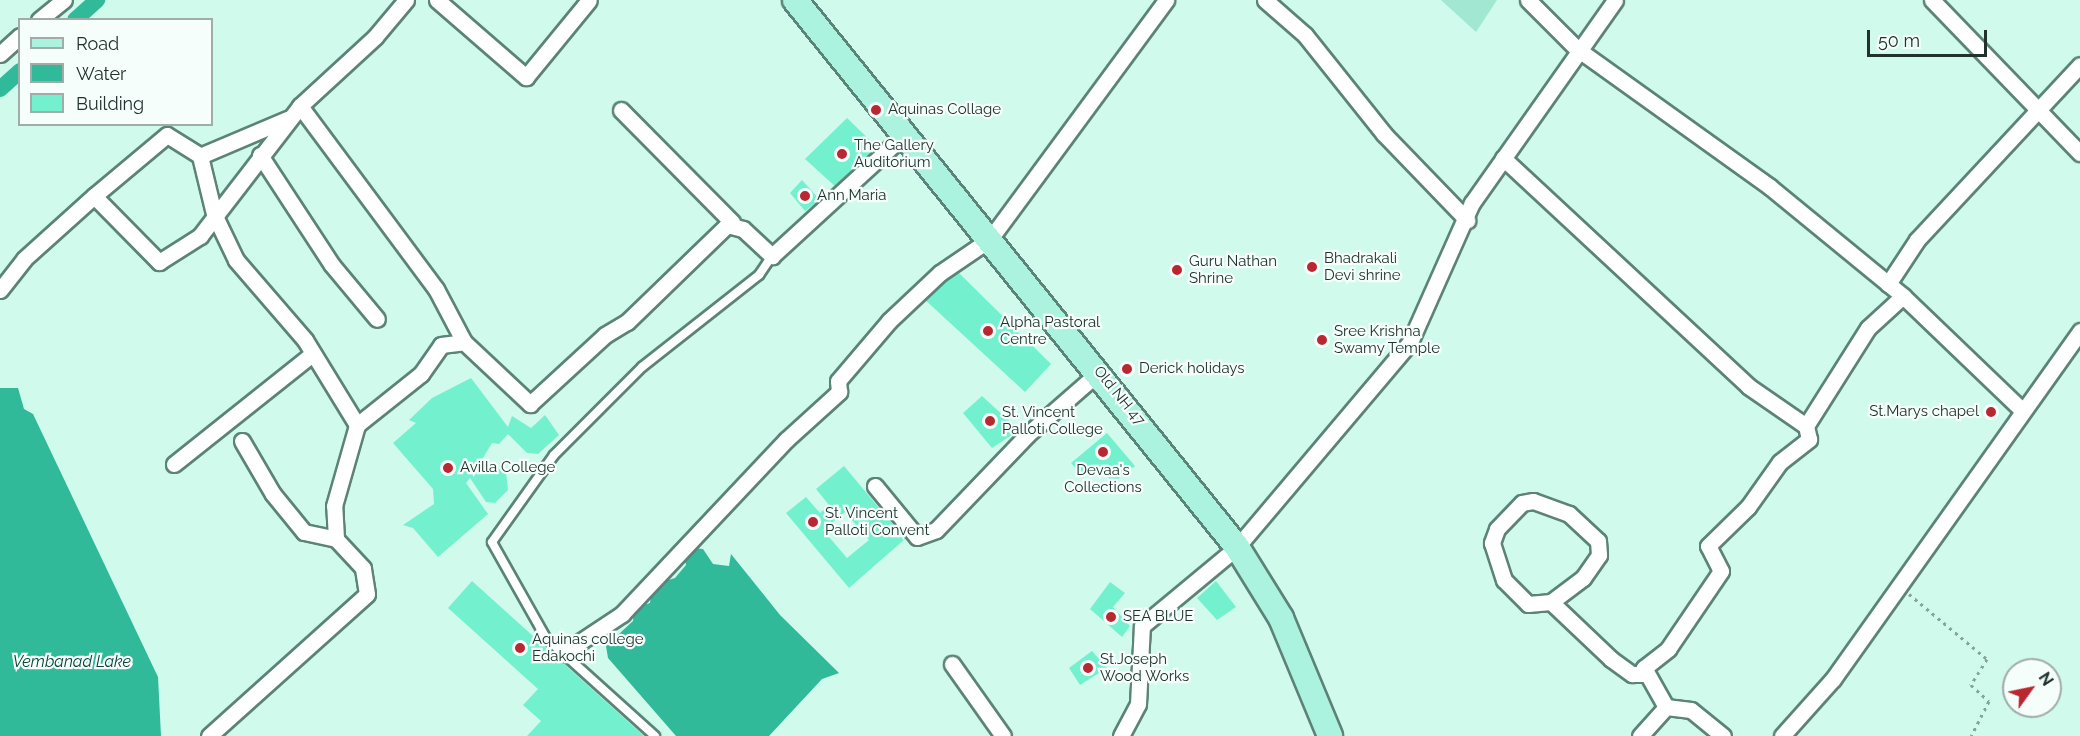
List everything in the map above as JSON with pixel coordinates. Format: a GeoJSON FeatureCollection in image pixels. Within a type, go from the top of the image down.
{"type":"FeatureCollection","features":[{"type":"Feature","properties":{"kind":"main road","name":"Old NH 47"},"geometry":{"type":"LineString","coordinates":[[795,0],[1099,372],[1237,547],[1281,618],[1330,736]]}},
{"type":"Feature","properties":{"kind":"street"},"geometry":{"type":"LineString","coordinates":[[42,18],[64,0]]}},
{"type":"Feature","properties":{"kind":"street"},"geometry":{"type":"LineString","coordinates":[[94,196],[159,262],[200,236],[214,214],[300,106],[375,37],[406,0]]}},
{"type":"Feature","properties":{"kind":"street"},"geometry":{"type":"LineString","coordinates":[[437,0],[526,77],[589,0]]}},
{"type":"Feature","properties":{"kind":"street"},"geometry":{"type":"LineString","coordinates":[[563,653],[622,614],[786,440],[839,392],[838,381],[889,321],[940,273],[990,239],[1166,0]]}},
{"type":"Feature","properties":{"kind":"street"},"geometry":{"type":"LineString","coordinates":[[1265,0],[1305,35],[1384,134],[1467,220]]}},
{"type":"Feature","properties":{"kind":"street"},"geometry":{"type":"LineString","coordinates":[[1528,0],[1576,48],[1770,188],[1903,296],[2023,411]]}},
{"type":"Feature","properties":{"kind":"street"},"geometry":{"type":"LineString","coordinates":[[1121,736],[1138,704],[1142,626],[1237,547],[1410,342],[1467,220],[1472,203],[1576,48],[1615,0]]}},
{"type":"Feature","properties":{"kind":"street"},"geometry":{"type":"LineString","coordinates":[[1932,0],[2080,153]]}},
{"type":"Feature","properties":{"kind":"street"},"geometry":{"type":"LineString","coordinates":[[0,54],[18,38]]}},
{"type":"Feature","properties":{"kind":"street"},"geometry":{"type":"LineString","coordinates":[[1888,284],[1917,240],[2035,109],[2080,66]]}},
{"type":"Feature","properties":{"kind":"street"},"geometry":{"type":"LineString","coordinates":[[300,106],[436,289],[464,342],[530,404],[605,335],[627,322],[732,222]]}},
{"type":"Feature","properties":{"kind":"street"},"geometry":{"type":"LineString","coordinates":[[621,110],[732,222],[772,256],[904,134]]}},
{"type":"Feature","properties":{"kind":"street"},"geometry":{"type":"LineString","coordinates":[[200,156],[290,118]]}},
{"type":"Feature","properties":{"kind":"street"},"geometry":{"type":"LineString","coordinates":[[0,290],[24,259],[167,135],[200,156],[214,214],[236,260],[305,340],[310,356],[357,425]]}},
{"type":"Feature","properties":{"kind":"street"},"geometry":{"type":"LineString","coordinates":[[260,155],[332,266],[377,319]]}},
{"type":"Feature","properties":{"kind":"street"},"geometry":{"type":"LineString","coordinates":[[1503,158],[1748,386],[1806,426],[1809,439],[1780,462],[1748,507],[1708,546],[1721,571],[1668,649],[1644,668],[1666,707]]}},
{"type":"Feature","properties":{"kind":"street"},"geometry":{"type":"LineString","coordinates":[[1806,426],[1868,328],[1903,296]]}},
{"type":"Feature","properties":{"kind":"street"},"geometry":{"type":"LineString","coordinates":[[1782,736],[1833,679],[2080,331]]}},
{"type":"Feature","properties":{"kind":"street"},"geometry":{"type":"LineString","coordinates":[[336,538],[334,506],[357,425],[421,374],[441,345],[464,342]]}},
{"type":"Feature","properties":{"kind":"street"},"geometry":{"type":"LineString","coordinates":[[174,464],[310,356]]}},
{"type":"Feature","properties":{"kind":"street"},"geometry":{"type":"LineString","coordinates":[[875,486],[917,537],[936,530],[1027,435],[1099,372]]}},
{"type":"Feature","properties":{"kind":"street"},"geometry":{"type":"LineString","coordinates":[[209,736],[367,594],[363,568],[336,538],[304,532],[273,494],[242,441]]}},
{"type":"Feature","properties":{"kind":"street"},"geometry":{"type":"LineString","coordinates":[[1551,602],[1591,567],[1599,555],[1598,542],[1569,514],[1533,501],[1522,504],[1497,529],[1493,553],[1518,597],[1528,604],[1551,602],[1611,659],[1632,674],[1646,674]]}},
{"type":"Feature","properties":{"kind":"street"},"geometry":{"type":"LineString","coordinates":[[952,664],[1003,736]]}},
{"type":"Feature","properties":{"kind":"street"},"geometry":{"type":"LineString","coordinates":[[1640,736],[1666,707]]}},
{"type":"Feature","properties":{"kind":"street"},"geometry":{"type":"LineString","coordinates":[[1666,707],[1691,710],[1723,736]]}},
{"type":"Feature","properties":{"kind":"lane"},"geometry":{"type":"LineString","coordinates":[[655,736],[546,638],[492,542],[500,526],[554,455],[642,367],[742,290],[772,256]]}},
{"type":"Feature","properties":{"kind":"path"},"geometry":{"type":"LineString","coordinates":[[1898,585],[1987,659],[1971,685],[1989,701],[1971,736]]}},
{"type":"Feature","properties":{"kind":"shaded area"},"geometry":{"type":"Polygon","coordinates":[[[1441,0],[1497,0],[1476,32],[1441,0]]]}},
{"type":"Feature","properties":{"kind":"water","name":"Vembanad Lake"},"geometry":{"type":"Polygon","coordinates":[[[0,388],[18,388],[24,409],[33,414],[158,677],[161,736],[0,736],[0,388]]]}},
{"type":"Feature","properties":{"kind":"water"},"geometry":{"type":"Polygon","coordinates":[[[693,548],[703,549],[713,564],[729,566],[731,554],[780,615],[839,673],[822,679],[769,736],[676,736],[608,658],[606,646],[633,621],[634,608],[650,603],[652,585],[675,578],[686,565],[684,554],[693,548]]]}},
{"type":"Feature","properties":{"kind":"building","name":"The Gallery Auditorium"},"geometry":{"type":"Polygon","coordinates":[[[847,118],[879,149],[837,188],[805,159],[847,118]]]}},
{"type":"Feature","properties":{"kind":"building","name":"Ann Maria"},"geometry":{"type":"Polygon","coordinates":[[[802,180],[820,200],[805,211],[790,193],[802,180]]]}},
{"type":"Feature","properties":{"kind":"building","name":"Alpha Pastoral Centre"},"geometry":{"type":"Polygon","coordinates":[[[958,272],[1051,364],[1025,392],[923,298],[948,274],[958,272]]]}},
{"type":"Feature","properties":{"kind":"building","name":"Avilla College"},"geometry":{"type":"Polygon","coordinates":[[[471,378],[508,427],[512,416],[531,428],[545,415],[559,435],[538,454],[527,453],[508,434],[499,444],[492,443],[478,466],[483,470],[488,464],[506,472],[508,490],[495,503],[486,502],[470,478],[466,483],[488,514],[438,557],[413,528],[403,525],[434,504],[433,489],[393,443],[416,423],[409,420],[432,398],[471,378]]]}},
{"type":"Feature","properties":{"kind":"building","name":"St. Vincent Palloti College"},"geometry":{"type":"Polygon","coordinates":[[[982,396],[1019,430],[992,448],[963,413],[982,396]]]}},
{"type":"Feature","properties":{"kind":"building","name":"Devaa's Collections"},"geometry":{"type":"Polygon","coordinates":[[[1107,433],[1135,466],[1113,483],[1099,466],[1081,474],[1071,463],[1107,433]]]}},
{"type":"Feature","properties":{"kind":"building","name":"St. Vincent Palloti Convent"},"geometry":{"type":"Polygon","coordinates":[[[844,466],[905,539],[849,588],[786,513],[806,497],[820,513],[829,505],[816,489],[844,466]],[[845,512],[823,530],[847,558],[869,540],[845,512]]]}},
{"type":"Feature","properties":{"kind":"building","name":"Aquinas college Edakochi"},"geometry":{"type":"Polygon","coordinates":[[[472,581],[644,736],[527,736],[541,721],[523,705],[538,689],[448,608],[472,581]]]}},
{"type":"Feature","properties":{"kind":"building"},"geometry":{"type":"Polygon","coordinates":[[[1216,581],[1236,607],[1217,620],[1197,598],[1216,581]]]}},
{"type":"Feature","properties":{"kind":"building","name":"SEA BLUE"},"geometry":{"type":"Polygon","coordinates":[[[1110,582],[1125,593],[1113,607],[1130,626],[1122,637],[1090,609],[1110,582]]]}},
{"type":"Feature","properties":{"kind":"building","name":"St.Joseph Wood Works"},"geometry":{"type":"Polygon","coordinates":[[[1092,651],[1107,668],[1080,685],[1069,668],[1092,651]]]}},
{"type":"Feature","properties":{"kind":"waterway"},"geometry":{"type":"LineString","coordinates":[[77,18],[97,0]]}},
{"type":"Feature","properties":{"kind":"waterway"},"geometry":{"type":"LineString","coordinates":[[0,89],[18,73]]}},
{"type":"Feature","properties":{"kind":"place","name":"Aquinas Collage"},"geometry":{"type":"Point","coordinates":[876,110]}},
{"type":"Feature","properties":{"kind":"place","name":"The Gallery Auditorium"},"geometry":{"type":"Point","coordinates":[842,154]}},
{"type":"Feature","properties":{"kind":"place","name":"Ann Maria"},"geometry":{"type":"Point","coordinates":[805,196]}},
{"type":"Feature","properties":{"kind":"place","name":"Bhadrakali Devi shrine"},"geometry":{"type":"Point","coordinates":[1312,267]}},
{"type":"Feature","properties":{"kind":"place","name":"Guru Nathan Shrine"},"geometry":{"type":"Point","coordinates":[1177,270]}},
{"type":"Feature","properties":{"kind":"place","name":"Alpha Pastoral Centre"},"geometry":{"type":"Point","coordinates":[988,331]}},
{"type":"Feature","properties":{"kind":"place","name":"Sree Krishna Swamy Temple"},"geometry":{"type":"Point","coordinates":[1322,340]}},
{"type":"Feature","properties":{"kind":"place","name":"Derick holidays"},"geometry":{"type":"Point","coordinates":[1127,369]}},
{"type":"Feature","properties":{"kind":"place","name":"St.Marys chapel"},"geometry":{"type":"Point","coordinates":[1991,412]}},
{"type":"Feature","properties":{"kind":"place","name":"St. Vincent Palloti College"},"geometry":{"type":"Point","coordinates":[990,421]}},
{"type":"Feature","properties":{"kind":"place","name":"Devaa's Collections"},"geometry":{"type":"Point","coordinates":[1103,452]}},
{"type":"Feature","properties":{"kind":"place","name":"Avilla College"},"geometry":{"type":"Point","coordinates":[448,468]}},
{"type":"Feature","properties":{"kind":"place","name":"St. Vincent Palloti Convent"},"geometry":{"type":"Point","coordinates":[813,522]}},
{"type":"Feature","properties":{"kind":"place","name":"SEA BLUE"},"geometry":{"type":"Point","coordinates":[1111,617]}},
{"type":"Feature","properties":{"kind":"place","name":"Aquinas college Edakochi"},"geometry":{"type":"Point","coordinates":[520,648]}},
{"type":"Feature","properties":{"kind":"place","name":"St.Joseph Wood Works"},"geometry":{"type":"Point","coordinates":[1088,668]}}]}
